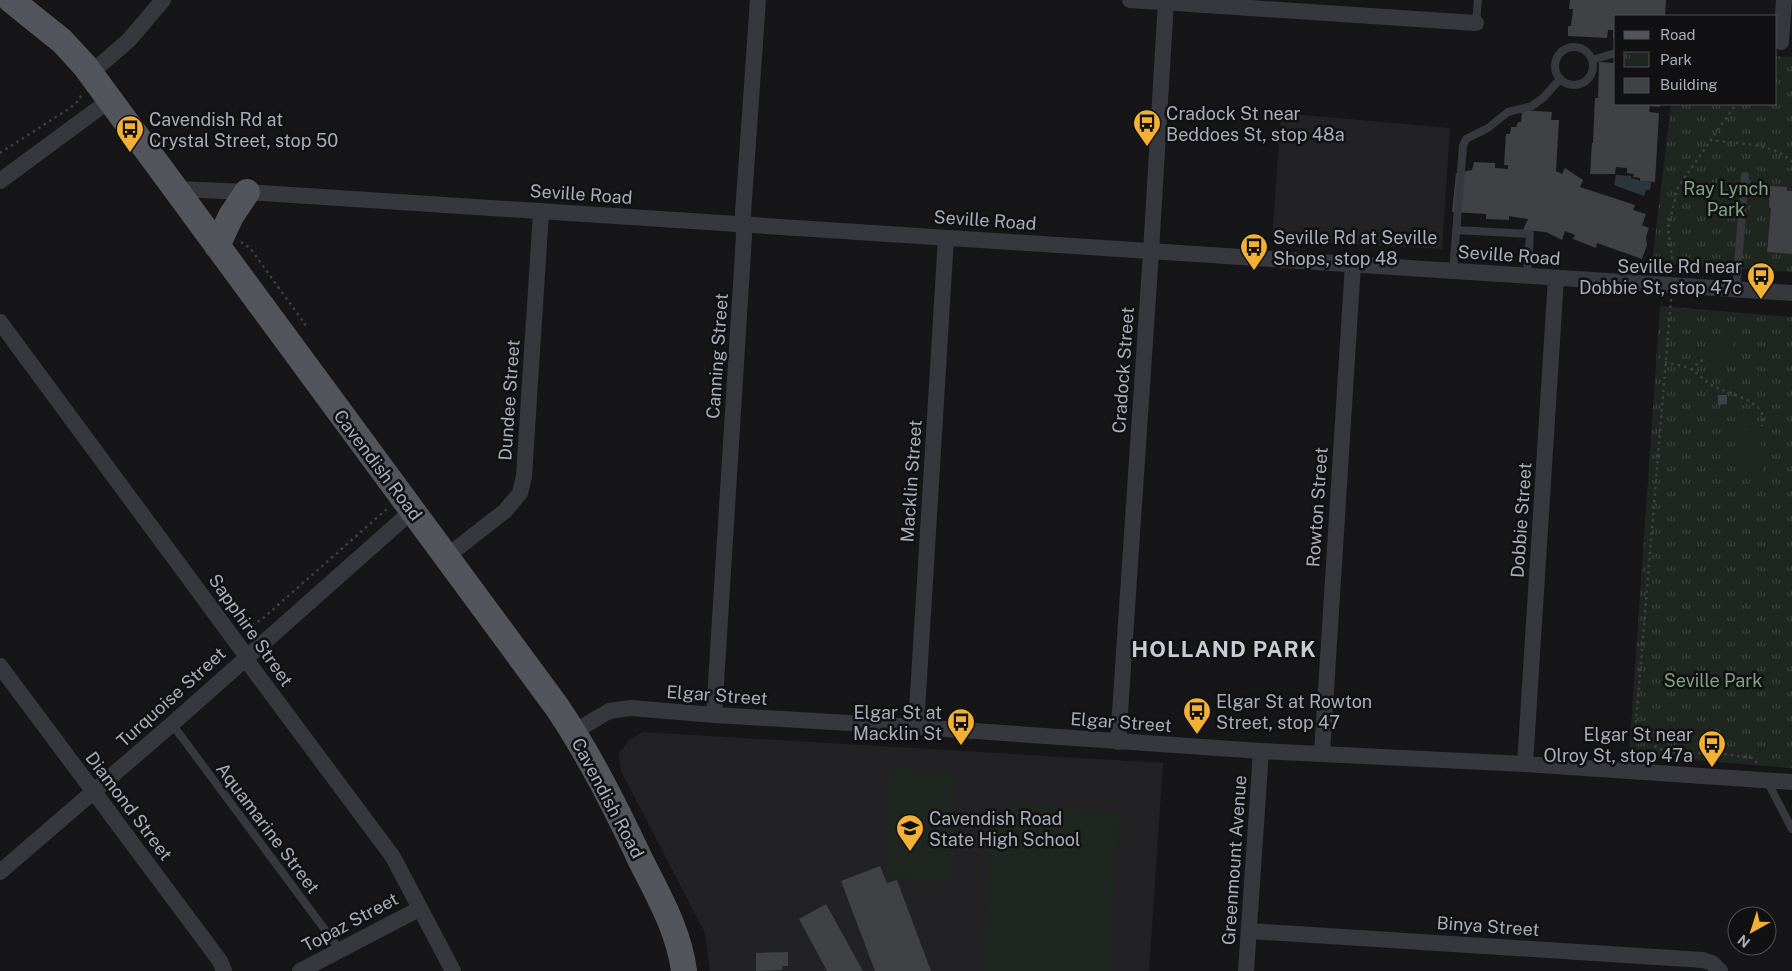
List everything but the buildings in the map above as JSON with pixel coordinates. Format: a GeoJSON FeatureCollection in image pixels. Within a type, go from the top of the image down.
{"type":"FeatureCollection","features":[{"type":"Feature","properties":{"kind":"main road","name":"Cavendish Road"},"geometry":{"type":"LineString","coordinates":[[11,0],[71,49],[87,83],[110,100],[176,189],[400,509],[446,557],[542,685],[574,732],[603,783],[668,915],[678,942],[684,971]]}},
{"type":"Feature","properties":{"kind":"main road"},"geometry":{"type":"LineString","coordinates":[[217,246],[231,216],[247,192]]}},
{"type":"Feature","properties":{"kind":"street"},"geometry":{"type":"LineString","coordinates":[[87,83],[130,40],[163,0]]}},
{"type":"Feature","properties":{"kind":"street","name":"Canning Street"},"geometry":{"type":"LineString","coordinates":[[714,715],[758,0]]}},
{"type":"Feature","properties":{"kind":"street"},"geometry":{"type":"LineString","coordinates":[[1130,0],[1476,23]]}},
{"type":"Feature","properties":{"kind":"street"},"geometry":{"type":"LineString","coordinates":[[1783,42],[1784,0]]}},
{"type":"Feature","properties":{"kind":"street","name":"Cradock Street"},"geometry":{"type":"LineString","coordinates":[[1118,742],[1166,1]]}},
{"type":"Feature","properties":{"kind":"street"},"geometry":{"type":"LineString","coordinates":[[0,181],[110,100]]}},
{"type":"Feature","properties":{"kind":"street","name":"Seville Road"},"geometry":{"type":"LineString","coordinates":[[176,189],[247,192],[1792,293]]}},
{"type":"Feature","properties":{"kind":"street","name":"Dundee Street"},"geometry":{"type":"LineString","coordinates":[[446,557],[505,511],[520,493],[524,476],[541,212]]}},
{"type":"Feature","properties":{"kind":"street","name":"Macklin Street"},"geometry":{"type":"LineString","coordinates":[[916,727],[946,238]]}},
{"type":"Feature","properties":{"kind":"street","name":"Rowton Street"},"geometry":{"type":"LineString","coordinates":[[1322,753],[1353,264]]}},
{"type":"Feature","properties":{"kind":"street","name":"Dobbie Street"},"geometry":{"type":"LineString","coordinates":[[1525,764],[1556,278]]}},
{"type":"Feature","properties":{"kind":"street","name":"Sapphire Street"},"geometry":{"type":"LineString","coordinates":[[0,322],[250,665],[393,857],[453,971]]}},
{"type":"Feature","properties":{"kind":"street","name":"Turquoise Street"},"geometry":{"type":"LineString","coordinates":[[0,872],[172,724],[246,657],[400,509]]}},
{"type":"Feature","properties":{"kind":"street","name":"Diamond Street"},"geometry":{"type":"LineString","coordinates":[[0,666],[220,961],[224,971]]}},
{"type":"Feature","properties":{"kind":"street","name":"Elgar Street"},"geometry":{"type":"LineString","coordinates":[[574,732],[603,714],[624,708],[1261,752],[1322,753],[1525,764],[1792,782]]}},
{"type":"Feature","properties":{"kind":"street","name":"Greenmount Avenue"},"geometry":{"type":"LineString","coordinates":[[1246,971],[1261,752]]}},
{"type":"Feature","properties":{"kind":"street","name":"Topaz Street"},"geometry":{"type":"LineString","coordinates":[[300,971],[419,909]]}},
{"type":"Feature","properties":{"kind":"street","name":"Binya Street"},"geometry":{"type":"LineString","coordinates":[[1249,931],[1703,960],[1712,963],[1720,971]]}},
{"type":"Feature","properties":{"kind":"lane"},"geometry":{"type":"LineString","coordinates":[[1476,23],[1478,0]]}},
{"type":"Feature","properties":{"kind":"lane"},"geometry":{"type":"LineString","coordinates":[[1570,48],[1583,50],[1592,60],[1590,76],[1581,84],[1570,84],[1560,79],[1556,72],[1556,60],[1564,50],[1570,48]]}},
{"type":"Feature","properties":{"kind":"lane"},"geometry":{"type":"LineString","coordinates":[[1592,60],[1614,54]]}},
{"type":"Feature","properties":{"kind":"lane"},"geometry":{"type":"LineString","coordinates":[[1453,271],[1463,146],[1466,139],[1488,128],[1508,112],[1532,106],[1543,98],[1560,79]]}},
{"type":"Feature","properties":{"kind":"lane"},"geometry":{"type":"LineString","coordinates":[[1736,290],[1746,176]]}},
{"type":"Feature","properties":{"kind":"lane"},"geometry":{"type":"LineString","coordinates":[[1456,230],[1530,234],[1527,276]]}},
{"type":"Feature","properties":{"kind":"lane","name":"Aquamarine Street"},"geometry":{"type":"LineString","coordinates":[[172,724],[340,950]]}},
{"type":"Feature","properties":{"kind":"lane"},"geometry":{"type":"LineString","coordinates":[[1767,781],[1792,829]]}},
{"type":"Feature","properties":{"kind":"path"},"geometry":{"type":"LineString","coordinates":[[0,153],[70,108],[78,101],[87,83]]}},
{"type":"Feature","properties":{"kind":"path"},"geometry":{"type":"LineString","coordinates":[[1735,105],[1678,187],[1668,228],[1674,285],[1668,318],[1636,722],[1646,739],[1658,749],[1671,752],[1724,754],[1752,758],[1757,762],[1767,781]]}},
{"type":"Feature","properties":{"kind":"path"},"geometry":{"type":"LineString","coordinates":[[1710,140],[1774,150],[1786,155],[1792,162]]}},
{"type":"Feature","properties":{"kind":"path"},"geometry":{"type":"LineString","coordinates":[[1691,370],[1700,361],[1706,360]]}},
{"type":"Feature","properties":{"kind":"path"},"geometry":{"type":"LineString","coordinates":[[1665,362],[1691,370],[1714,386],[1750,401],[1761,414],[1762,426]]}},
{"type":"Feature","properties":{"kind":"path"},"geometry":{"type":"LineString","coordinates":[[246,628],[261,620],[400,509]]}},
{"type":"Feature","properties":{"kind":"shaded area"},"geometry":{"type":"Polygon","coordinates":[[[1281,113],[1450,128],[1442,249],[1272,240],[1281,113]]]}},
{"type":"Feature","properties":{"kind":"shaded area"},"geometry":{"type":"Polygon","coordinates":[[[1616,175],[1631,176],[1631,178],[1639,181],[1651,182],[1650,190],[1646,190],[1644,196],[1614,185],[1616,175]]]}},
{"type":"Feature","properties":{"kind":"shaded area","name":"Cavendish Road State High School"},"geometry":{"type":"Polygon","coordinates":[[[643,732],[1163,763],[1149,971],[710,971],[705,933],[621,771],[619,754],[628,741],[643,732]]]}},
{"type":"Feature","properties":{"kind":"green space","name":"Ray Lynch Park"},"geometry":{"type":"Polygon","coordinates":[[[1777,56],[1792,57],[1792,272],[1652,263],[1671,105],[1777,105],[1777,56]]]}},
{"type":"Feature","properties":{"kind":"green space","name":"Seville Park"},"geometry":{"type":"Polygon","coordinates":[[[1660,306],[1792,317],[1792,768],[1629,755],[1660,306]]]}},
{"type":"Feature","properties":{"kind":"green space"},"geometry":{"type":"Polygon","coordinates":[[[1708,337],[1733,338],[1731,363],[1707,361],[1708,337]]]}},
{"type":"Feature","properties":{"kind":"green space"},"geometry":{"type":"Polygon","coordinates":[[[1761,429],[1762,472],[1737,472],[1737,430],[1761,429]]]}},
{"type":"Feature","properties":{"kind":"green space"},"geometry":{"type":"Polygon","coordinates":[[[889,768],[957,771],[952,881],[885,878],[889,768]]]}},
{"type":"Feature","properties":{"kind":"green space"},"geometry":{"type":"Polygon","coordinates":[[[1008,803],[1120,812],[1111,971],[983,971],[989,840],[1008,803]]]}},
{"type":"Feature","properties":{"kind":"place","name":"Cradock St near Beddoes St, stop 48a"},"geometry":{"type":"Point","coordinates":[1147,147]}},
{"type":"Feature","properties":{"kind":"place","name":"Cavendish Rd at Crystal Street, stop 50"},"geometry":{"type":"Point","coordinates":[130,153]}},
{"type":"Feature","properties":{"kind":"place","name":"Seville Rd at Seville Shops, stop 48"},"geometry":{"type":"Point","coordinates":[1254,271]}},
{"type":"Feature","properties":{"kind":"place","name":"Seville Rd near Dobbie St, stop 47c"},"geometry":{"type":"Point","coordinates":[1761,300]}},
{"type":"Feature","properties":{"kind":"place","name":"Elgar St at Rowton Street, stop 47"},"geometry":{"type":"Point","coordinates":[1197,735]}},
{"type":"Feature","properties":{"kind":"place","name":"Elgar St at Macklin St"},"geometry":{"type":"Point","coordinates":[961,746]}},
{"type":"Feature","properties":{"kind":"place","name":"Elgar St near Olroy St, stop 47a"},"geometry":{"type":"Point","coordinates":[1712,768]}},
{"type":"Feature","properties":{"kind":"place","name":"Cavendish Road State High School"},"geometry":{"type":"Point","coordinates":[910,852]}},
{"type":"Feature","properties":{"kind":"district","name":"HOLLAND PARK"},"geometry":{"type":"Point","coordinates":[1224,649]}}]}
